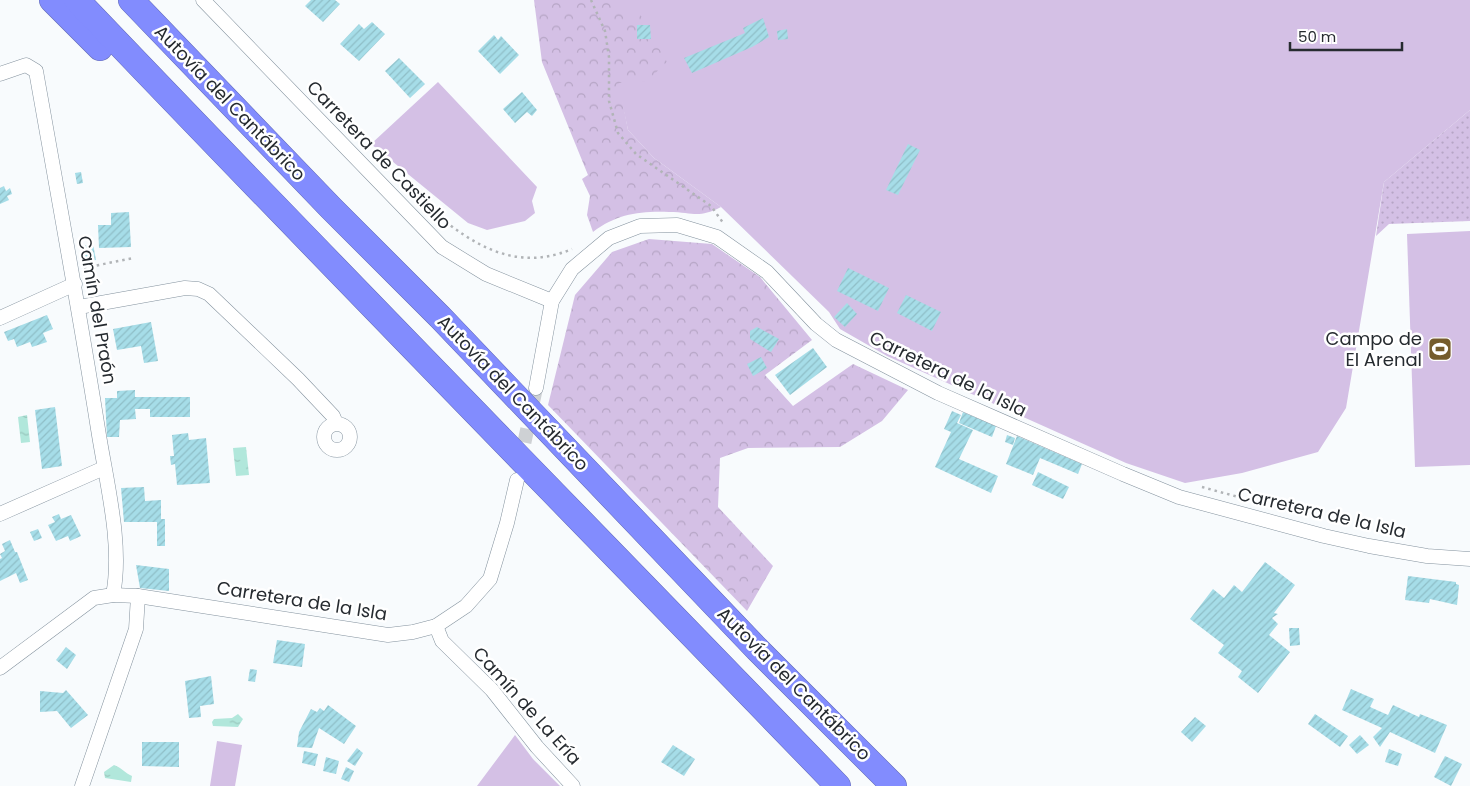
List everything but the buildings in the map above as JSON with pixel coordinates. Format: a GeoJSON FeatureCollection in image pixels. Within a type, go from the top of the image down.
{"type":"FeatureCollection","features":[{"type":"Feature","properties":{"kind":"highway"},"geometry":{"type":"LineString","coordinates":[[52,0],[292,238],[385,318]]}},
{"type":"Feature","properties":{"kind":"highway"},"geometry":{"type":"LineString","coordinates":[[77,0],[299,233],[385,318],[838,786]]}},
{"type":"Feature","properties":{"kind":"highway","name":"Autovía del Cantábrico"},"geometry":{"type":"LineString","coordinates":[[131,0],[331,208],[447,324],[757,648],[894,786]]}},
{"type":"Feature","properties":{"kind":"street","name":"Carretera de Castiello"},"geometry":{"type":"LineString","coordinates":[[203,0],[442,247],[486,274],[552,301]]}},
{"type":"Feature","properties":{"kind":"street","name":"Camín del Praón"},"geometry":{"type":"LineString","coordinates":[[0,74],[26,65],[36,70],[74,277],[104,468],[115,544],[116,563],[112,595]]}},
{"type":"Feature","properties":{"kind":"street","name":"Carretera de la Isla"},"geometry":{"type":"LineString","coordinates":[[536,388],[552,301],[572,269],[609,238],[640,226],[677,225],[717,237],[767,272],[816,324],[836,340],[938,393],[1123,474],[1179,497],[1324,536],[1427,556],[1470,559]]}},
{"type":"Feature","properties":{"kind":"street"},"geometry":{"type":"LineString","coordinates":[[0,318],[74,277]]}},
{"type":"Feature","properties":{"kind":"street"},"geometry":{"type":"LineString","coordinates":[[79,307],[185,288],[204,292],[230,313],[298,379],[327,409],[336,423]]}},
{"type":"Feature","properties":{"kind":"street"},"geometry":{"type":"LineString","coordinates":[[0,514],[104,468]]}},
{"type":"Feature","properties":{"kind":"street","name":"Carretera de la Isla"},"geometry":{"type":"LineString","coordinates":[[0,668],[94,598],[112,595],[138,596],[388,634],[413,632],[436,626],[466,606],[490,579],[508,523],[517,480]]}},
{"type":"Feature","properties":{"kind":"street"},"geometry":{"type":"LineString","coordinates":[[82,786],[136,629],[138,596]]}},
{"type":"Feature","properties":{"kind":"street","name":"Camín de La Ería"},"geometry":{"type":"LineString","coordinates":[[436,626],[442,640],[492,690],[537,747],[573,786]]}},
{"type":"Feature","properties":{"kind":"path"},"geometry":{"type":"LineString","coordinates":[[591,0],[605,31],[609,57],[609,101],[618,133],[636,154],[711,206],[723,224],[730,230]]}},
{"type":"Feature","properties":{"kind":"path"},"geometry":{"type":"LineString","coordinates":[[404,185],[448,224],[494,251],[517,259],[537,259],[555,256],[574,248]]}},
{"type":"Feature","properties":{"kind":"path"},"geometry":{"type":"LineString","coordinates":[[714,223],[723,224]]}},
{"type":"Feature","properties":{"kind":"path"},"geometry":{"type":"LineString","coordinates":[[74,277],[133,258]]}},
{"type":"Feature","properties":{"kind":"path"},"geometry":{"type":"LineString","coordinates":[[1200,487],[1296,511],[1304,516]]}},
{"type":"Feature","properties":{"kind":"green space"},"geometry":{"type":"Polygon","coordinates":[[[534,0],[615,0],[623,9],[640,14],[667,62],[647,81],[619,83],[628,130],[654,158],[721,207],[701,214],[677,212],[638,213],[620,217],[593,232],[587,215],[590,196],[582,179],[588,175],[542,62],[534,0]]]}},
{"type":"Feature","properties":{"kind":"green space"},"geometry":{"type":"Polygon","coordinates":[[[600,0],[1470,0],[1470,110],[1384,182],[1346,408],[1318,452],[1242,473],[1185,483],[1126,463],[887,356],[840,329],[829,312],[721,207],[654,158],[628,130],[600,0]]]}},
{"type":"Feature","properties":{"kind":"green space"},"geometry":{"type":"Polygon","coordinates":[[[438,82],[537,187],[532,201],[535,213],[525,221],[487,230],[468,223],[371,144],[438,82]]]}},
{"type":"Feature","properties":{"kind":"green space"},"geometry":{"type":"Polygon","coordinates":[[[1470,110],[1470,221],[1389,224],[1376,236],[1384,182],[1470,110]]]}},
{"type":"Feature","properties":{"kind":"green space","name":"Campo de El Arenal"},"geometry":{"type":"Polygon","coordinates":[[[1470,231],[1470,465],[1415,467],[1407,234],[1470,231]]]}},
{"type":"Feature","properties":{"kind":"green space"},"geometry":{"type":"Polygon","coordinates":[[[649,239],[712,244],[760,277],[812,340],[765,375],[793,406],[853,364],[908,390],[882,421],[840,447],[748,448],[720,458],[718,507],[773,566],[747,611],[548,405],[575,295],[612,252],[649,239]]]}},
{"type":"Feature","properties":{"kind":"green space"},"geometry":{"type":"Polygon","coordinates":[[[515,735],[533,759],[560,786],[477,786],[515,735]]]}},
{"type":"Feature","properties":{"kind":"green space"},"geometry":{"type":"Polygon","coordinates":[[[217,741],[242,745],[235,786],[210,786],[217,741]]]}},
{"type":"Feature","properties":{"kind":"water"},"geometry":{"type":"Polygon","coordinates":[[[27,415],[30,442],[21,443],[18,417],[27,415]]]}},
{"type":"Feature","properties":{"kind":"water"},"geometry":{"type":"Polygon","coordinates":[[[246,447],[249,475],[236,476],[233,448],[246,447]]]}},
{"type":"Feature","properties":{"kind":"water"},"geometry":{"type":"Polygon","coordinates":[[[238,714],[243,719],[238,727],[213,726],[212,722],[214,719],[232,718],[238,714]]]}},
{"type":"Feature","properties":{"kind":"water"},"geometry":{"type":"Polygon","coordinates":[[[114,765],[132,776],[131,782],[105,778],[104,772],[114,765]]]}},
{"type":"Feature","properties":{"kind":"tunnel"},"geometry":{"type":"LineString","coordinates":[[520,463],[536,388]]}},
{"type":"Feature","properties":{"kind":"place","name":"Campo de El Arenal"},"geometry":{"type":"Point","coordinates":[1440,349]}}]}
